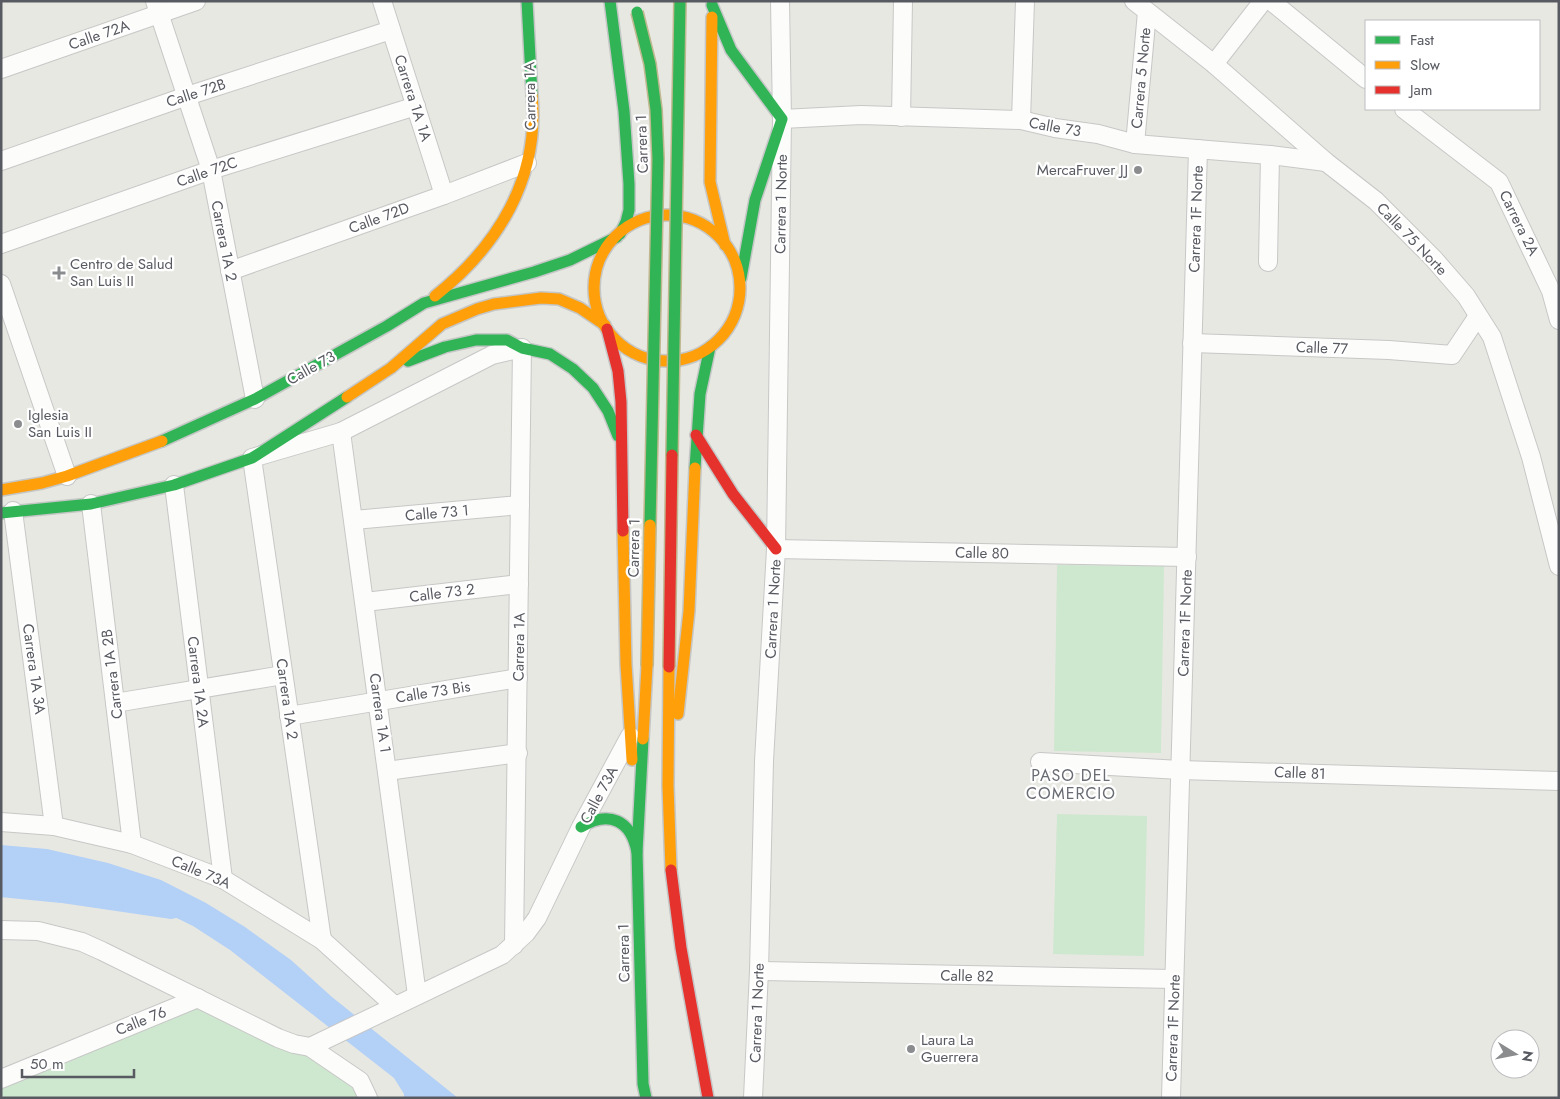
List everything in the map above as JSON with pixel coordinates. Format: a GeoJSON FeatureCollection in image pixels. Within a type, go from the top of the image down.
{"type":"FeatureCollection","features":[{"type":"Feature","properties":{"kind":"main road","name":"Carrera 1A"},"geometry":{"type":"LineString","coordinates":[[424,303],[466,271],[492,240],[511,208],[519,188],[527,163],[533,122],[527,1]]}},
{"type":"Feature","properties":{"kind":"main road"},"geometry":{"type":"LineString","coordinates":[[610,1],[624,111],[629,210],[626,222],[605,252],[596,276],[596,301],[606,327],[620,385],[626,664],[637,852]]}},
{"type":"Feature","properties":{"kind":"main road"},"geometry":{"type":"LineString","coordinates":[[680,1],[668,791],[670,859],[678,932],[707,1097]]}},
{"type":"Feature","properties":{"kind":"main road"},"geometry":{"type":"LineString","coordinates":[[7,512],[91,504],[174,485],[252,458],[392,368],[442,324],[466,313],[494,304],[541,298],[559,299],[580,308],[606,327],[626,349],[657,361],[685,359],[696,356],[710,347],[725,333],[733,320],[738,305],[755,200],[782,120],[731,50],[712,3]]}},
{"type":"Feature","properties":{"kind":"main road"},"geometry":{"type":"LineString","coordinates":[[712,3],[710,182],[726,245],[736,264],[740,284]]}},
{"type":"Feature","properties":{"kind":"main road","name":"Carrera 1"},"geometry":{"type":"LineString","coordinates":[[635,7],[650,64],[656,110],[658,159],[647,666],[637,852],[639,965],[646,1098]]}},
{"type":"Feature","properties":{"kind":"main road"},"geometry":{"type":"LineString","coordinates":[[618,235],[630,226],[647,218],[678,216],[702,224],[713,231],[726,245]]}},
{"type":"Feature","properties":{"kind":"main road","name":"Calle 73"},"geometry":{"type":"LineString","coordinates":[[1,490],[42,483],[67,476],[166,440],[255,399],[387,326],[424,303],[570,260],[618,235]]}},
{"type":"Feature","properties":{"kind":"main road"},"geometry":{"type":"LineString","coordinates":[[392,368],[460,342],[492,339],[507,340],[522,348],[550,354],[584,378],[601,399],[614,424],[622,450]]}},
{"type":"Feature","properties":{"kind":"main road"},"geometry":{"type":"LineString","coordinates":[[668,791],[688,634],[692,575],[696,434],[700,394],[710,347]]}},
{"type":"Feature","properties":{"kind":"main road"},"geometry":{"type":"LineString","coordinates":[[696,434],[715,469],[745,512],[776,549]]}},
{"type":"Feature","properties":{"kind":"main road"},"geometry":{"type":"LineString","coordinates":[[581,827],[600,818],[614,819],[621,822],[631,832],[637,845],[637,852]]}},
{"type":"Feature","properties":{"kind":"street","name":"Calle 72A"},"geometry":{"type":"LineString","coordinates":[[1,69],[157,7],[196,1]]}},
{"type":"Feature","properties":{"kind":"street","name":"Carrera 1A 1A"},"geometry":{"type":"LineString","coordinates":[[382,1],[444,195]]}},
{"type":"Feature","properties":{"kind":"street","name":"Carrera 1 Norte"},"geometry":{"type":"LineString","coordinates":[[753,1098],[759,971],[764,760],[776,549],[782,120],[780,1]]}},
{"type":"Feature","properties":{"kind":"street"},"geometry":{"type":"LineString","coordinates":[[901,116],[903,1]]}},
{"type":"Feature","properties":{"kind":"street"},"geometry":{"type":"LineString","coordinates":[[1021,120],[1025,1]]}},
{"type":"Feature","properties":{"kind":"street"},"geometry":{"type":"LineString","coordinates":[[1214,64],[1263,1]]}},
{"type":"Feature","properties":{"kind":"street"},"geometry":{"type":"LineString","coordinates":[[1270,1],[1365,78]]}},
{"type":"Feature","properties":{"kind":"street","name":"Carrera 1A 2"},"geometry":{"type":"LineString","coordinates":[[157,7],[211,170],[255,399]]}},
{"type":"Feature","properties":{"kind":"street","name":"Calle 75 Norte"},"geometry":{"type":"LineString","coordinates":[[1141,7],[1214,64],[1326,162],[1376,202],[1433,258],[1466,296],[1492,337],[1531,457],[1559,566]]}},
{"type":"Feature","properties":{"kind":"street","name":"Carrera 5 Norte"},"geometry":{"type":"LineString","coordinates":[[1135,144],[1141,7]]}},
{"type":"Feature","properties":{"kind":"street","name":"Calle 72B"},"geometry":{"type":"LineString","coordinates":[[1,161],[187,96],[391,30]]}},
{"type":"Feature","properties":{"kind":"street","name":"Calle 72C"},"geometry":{"type":"LineString","coordinates":[[1,244],[211,170],[416,106]]}},
{"type":"Feature","properties":{"kind":"street","name":"Carrera 2A"},"geometry":{"type":"LineString","coordinates":[[1405,110],[1499,182],[1551,291],[1559,320]]}},
{"type":"Feature","properties":{"kind":"street","name":"Calle 73"},"geometry":{"type":"LineString","coordinates":[[782,120],[862,115],[1021,120],[1055,128],[1098,134],[1135,144],[1270,155],[1326,162]]}},
{"type":"Feature","properties":{"kind":"street","name":"Carrera 1F Norte"},"geometry":{"type":"LineString","coordinates":[[1171,1098],[1198,149]]}},
{"type":"Feature","properties":{"kind":"street"},"geometry":{"type":"LineString","coordinates":[[1268,262],[1270,155]]}},
{"type":"Feature","properties":{"kind":"street","name":"Calle 72D"},"geometry":{"type":"LineString","coordinates":[[230,271],[444,195],[527,163]]}},
{"type":"Feature","properties":{"kind":"street"},"geometry":{"type":"LineString","coordinates":[[1,284],[67,476]]}},
{"type":"Feature","properties":{"kind":"street","name":"Calle 77"},"geometry":{"type":"LineString","coordinates":[[1192,343],[1452,354],[1478,316]]}},
{"type":"Feature","properties":{"kind":"street"},"geometry":{"type":"LineString","coordinates":[[252,458],[341,432],[492,355],[522,348]]}},
{"type":"Feature","properties":{"kind":"street","name":"Carrera 1A"},"geometry":{"type":"LineString","coordinates":[[514,945],[522,348]]}},
{"type":"Feature","properties":{"kind":"street","name":"Carrera 1A 1"},"geometry":{"type":"LineString","coordinates":[[341,432],[417,995]]}},
{"type":"Feature","properties":{"kind":"street","name":"Carrera 1A 2"},"geometry":{"type":"LineString","coordinates":[[252,458],[322,940]]}},
{"type":"Feature","properties":{"kind":"street","name":"Carrera 1A 2A"},"geometry":{"type":"LineString","coordinates":[[174,485],[223,879]]}},
{"type":"Feature","properties":{"kind":"street","name":"Carrera 1A 2B"},"geometry":{"type":"LineString","coordinates":[[91,504],[132,844]]}},
{"type":"Feature","properties":{"kind":"street","name":"Calle 73 1"},"geometry":{"type":"LineString","coordinates":[[354,520],[520,505]]}},
{"type":"Feature","properties":{"kind":"street","name":"Carrera 1A 3A"},"geometry":{"type":"LineString","coordinates":[[7,512],[54,826]]}},
{"type":"Feature","properties":{"kind":"street","name":"Calle 80"},"geometry":{"type":"LineString","coordinates":[[776,549],[1187,557]]}},
{"type":"Feature","properties":{"kind":"street","name":"Calle 73 2"},"geometry":{"type":"LineString","coordinates":[[365,602],[519,584]]}},
{"type":"Feature","properties":{"kind":"street"},"geometry":{"type":"LineString","coordinates":[[115,703],[283,675]]}},
{"type":"Feature","properties":{"kind":"street","name":"Calle 73 Bis"},"geometry":{"type":"LineString","coordinates":[[289,716],[518,678]]}},
{"type":"Feature","properties":{"kind":"street","name":"Calle 73A"},"geometry":{"type":"LineString","coordinates":[[310,1047],[502,955],[514,945],[537,918],[581,827],[630,735]]}},
{"type":"Feature","properties":{"kind":"street"},"geometry":{"type":"LineString","coordinates":[[388,771],[518,753]]}},
{"type":"Feature","properties":{"kind":"street","name":"Calle 81"},"geometry":{"type":"LineString","coordinates":[[1040,762],[1180,770],[1559,781]]}},
{"type":"Feature","properties":{"kind":"street","name":"Calle 73A"},"geometry":{"type":"LineString","coordinates":[[1,822],[54,826],[132,844],[223,879],[322,940],[395,1006]]}},
{"type":"Feature","properties":{"kind":"street"},"geometry":{"type":"LineString","coordinates":[[1,930],[38,931],[82,942],[278,1038],[310,1047],[360,1081],[367,1094]]}},
{"type":"Feature","properties":{"kind":"street","name":"Calle 82"},"geometry":{"type":"LineString","coordinates":[[759,971],[1174,980]]}},
{"type":"Feature","properties":{"kind":"street","name":"Calle 76"},"geometry":{"type":"LineString","coordinates":[[1,1079],[198,998]]}},
{"type":"Feature","properties":{"kind":"green space"},"geometry":{"type":"Polygon","coordinates":[[[1057,565],[1164,566],[1161,753],[1054,751],[1057,565]]]}},
{"type":"Feature","properties":{"kind":"green space"},"geometry":{"type":"Polygon","coordinates":[[[1057,814],[1147,816],[1144,956],[1053,954],[1057,814]]]}},
{"type":"Feature","properties":{"kind":"green space"},"geometry":{"type":"Polygon","coordinates":[[[198,998],[294,1044],[368,1098],[1,1098],[1,1079],[198,998]]]}},
{"type":"Feature","properties":{"kind":"water"},"geometry":{"type":"Polygon","coordinates":[[[1,845],[47,849],[108,863],[161,880],[206,903],[245,927],[291,960],[332,997],[458,1098],[404,1098],[404,1094],[394,1078],[230,950],[193,926],[150,905],[101,889],[43,875],[1,872],[1,845]]]}},
{"type":"Feature","properties":{"kind":"waterway"},"geometry":{"type":"LineString","coordinates":[[1,883],[62,889],[171,905]]}},
{"type":"Feature","properties":{"kind":"traffic: fast"},"geometry":{"type":"LineString","coordinates":[[527,1],[532,95]]}},
{"type":"Feature","properties":{"kind":"traffic: fast"},"geometry":{"type":"LineString","coordinates":[[610,1],[624,111],[629,184],[629,210],[620,234]]}},
{"type":"Feature","properties":{"kind":"traffic: fast"},"geometry":{"type":"LineString","coordinates":[[672,455],[680,1]]}},
{"type":"Feature","properties":{"kind":"traffic: fast"},"geometry":{"type":"LineString","coordinates":[[712,5],[731,50],[782,119],[755,200],[741,278]]}},
{"type":"Feature","properties":{"kind":"traffic: fast"},"geometry":{"type":"LineString","coordinates":[[637,12],[650,64],[656,110],[658,159],[650,525]]}},
{"type":"Feature","properties":{"kind":"traffic: fast"},"geometry":{"type":"LineString","coordinates":[[162,441],[255,399],[387,326],[424,303],[570,260],[617,237]]}},
{"type":"Feature","properties":{"kind":"traffic: fast"},"geometry":{"type":"LineString","coordinates":[[408,361],[445,347],[476,340],[507,340],[522,348],[550,354],[573,369],[593,388],[608,411],[618,436]]}},
{"type":"Feature","properties":{"kind":"traffic: fast"},"geometry":{"type":"LineString","coordinates":[[695,468],[700,394],[710,347]]}},
{"type":"Feature","properties":{"kind":"traffic: fast"},"geometry":{"type":"LineString","coordinates":[[1,513],[91,504],[174,485],[252,458],[347,397]]}},
{"type":"Feature","properties":{"kind":"traffic: fast"},"geometry":{"type":"LineString","coordinates":[[643,739],[637,852],[643,1084],[646,1098]]}},
{"type":"Feature","properties":{"kind":"traffic: fast"},"geometry":{"type":"LineString","coordinates":[[581,827],[601,819],[617,821],[630,832],[637,852]]}},
{"type":"Feature","properties":{"kind":"traffic: slow"},"geometry":{"type":"LineString","coordinates":[[712,17],[710,182],[725,245]]}},
{"type":"Feature","properties":{"kind":"traffic: slow"},"geometry":{"type":"LineString","coordinates":[[435,296],[478,255],[510,208],[521,182],[529,154],[533,125],[532,95]]}},
{"type":"Feature","properties":{"kind":"traffic: slow"},"geometry":{"type":"LineString","coordinates":[[667,215],[695,221],[718,237],[734,260],[740,288],[734,316],[718,339],[695,355],[667,361],[639,355],[616,339],[600,316],[594,288],[600,260],[616,237],[639,221],[667,215]]}},
{"type":"Feature","properties":{"kind":"traffic: slow"},"geometry":{"type":"LineString","coordinates":[[347,397],[391,368],[442,324],[494,304],[541,298],[559,299],[580,308],[605,325]]}},
{"type":"Feature","properties":{"kind":"traffic: slow"},"geometry":{"type":"LineString","coordinates":[[1,490],[42,483],[67,476],[162,441]]}},
{"type":"Feature","properties":{"kind":"traffic: slow"},"geometry":{"type":"LineString","coordinates":[[678,714],[689,611],[695,468]]}},
{"type":"Feature","properties":{"kind":"traffic: slow"},"geometry":{"type":"LineString","coordinates":[[647,666],[650,525]]}},
{"type":"Feature","properties":{"kind":"traffic: slow"},"geometry":{"type":"LineString","coordinates":[[623,531],[626,664],[632,760]]}},
{"type":"Feature","properties":{"kind":"traffic: slow"},"geometry":{"type":"LineString","coordinates":[[643,739],[647,666]]}},
{"type":"Feature","properties":{"kind":"traffic: slow"},"geometry":{"type":"LineString","coordinates":[[669,667],[668,786],[671,870]]}},
{"type":"Feature","properties":{"kind":"traffic: jam"},"geometry":{"type":"LineString","coordinates":[[607,329],[618,371],[621,402],[623,531]]}},
{"type":"Feature","properties":{"kind":"traffic: jam"},"geometry":{"type":"LineString","coordinates":[[696,435],[733,494],[776,549]]}},
{"type":"Feature","properties":{"kind":"traffic: jam"},"geometry":{"type":"LineString","coordinates":[[669,667],[672,455]]}},
{"type":"Feature","properties":{"kind":"traffic: jam"},"geometry":{"type":"LineString","coordinates":[[671,870],[681,948],[708,1098]]}},
{"type":"Feature","properties":{"kind":"place","name":"MercaFruver JJ"},"geometry":{"type":"Point","coordinates":[1138,170]}},
{"type":"Feature","properties":{"kind":"place","name":"Centro de Salud San Luis II"},"geometry":{"type":"Point","coordinates":[59,273]}},
{"type":"Feature","properties":{"kind":"place","name":"Iglesia San Luis II"},"geometry":{"type":"Point","coordinates":[18,424]}},
{"type":"Feature","properties":{"kind":"place","name":"Laura La Guerrera"},"geometry":{"type":"Point","coordinates":[911,1049]}},
{"type":"Feature","properties":{"kind":"district","name":"PASO DEL COMERCIO"},"geometry":{"type":"Point","coordinates":[1071,784]}}]}
